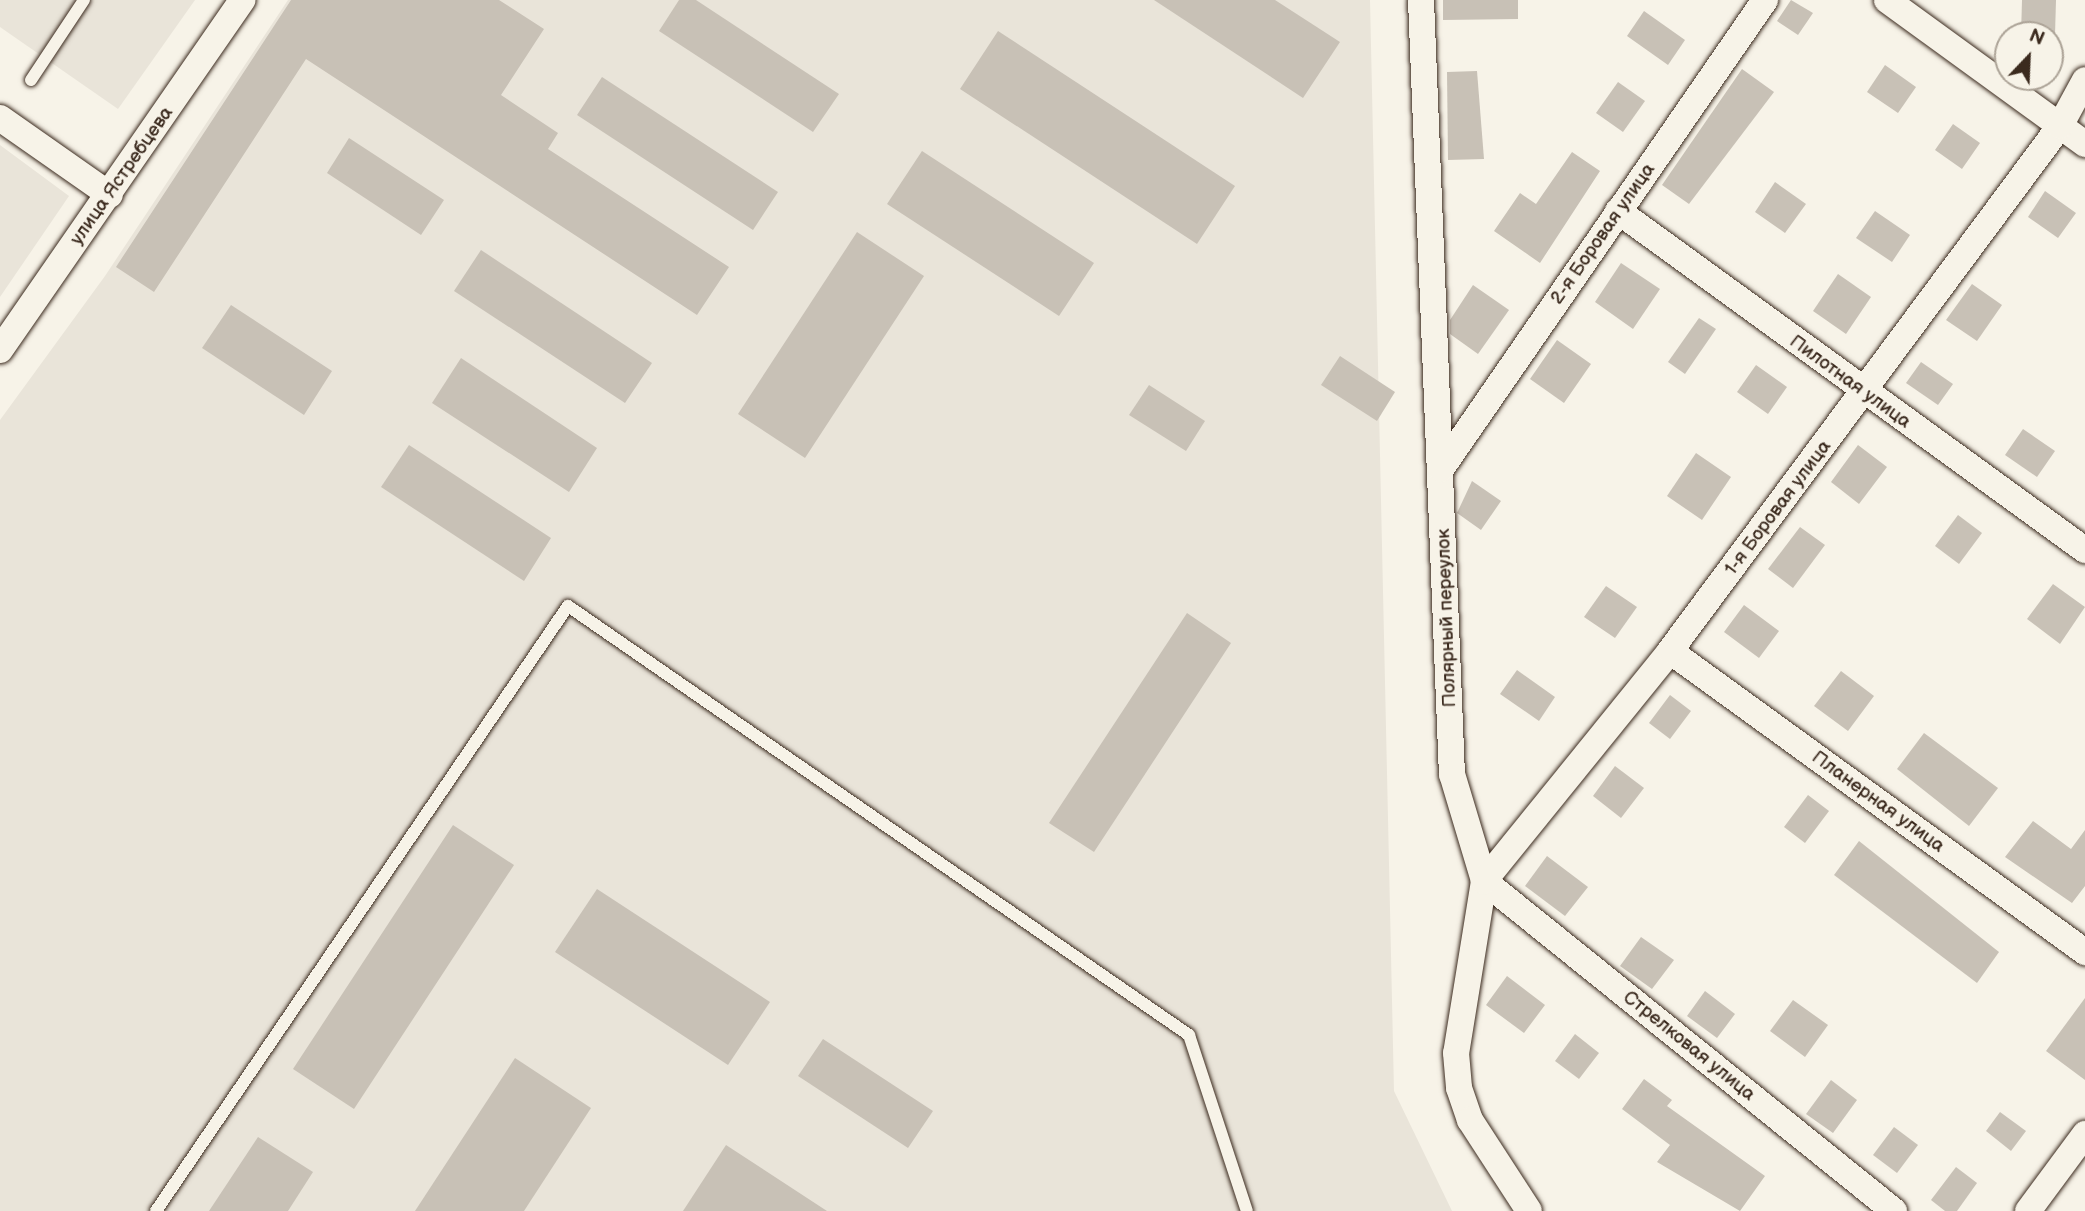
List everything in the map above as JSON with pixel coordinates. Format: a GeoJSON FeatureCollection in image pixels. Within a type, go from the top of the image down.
{"type":"FeatureCollection","features":[{"type":"Feature","properties":{"kind":"street","name":"улица Ястребцева"},"geometry":{"type":"LineString","coordinates":[[0,350],[110,195],[242,0]]}},
{"type":"Feature","properties":{"kind":"street","name":"Полярный переулок"},"geometry":{"type":"LineString","coordinates":[[1421,0],[1452,774],[1484,881],[1456,1053],[1459,1088],[1470,1120],[1529,1211]]}},
{"type":"Feature","properties":{"kind":"street","name":"2-я Боровая улица"},"geometry":{"type":"LineString","coordinates":[[1441,469],[1765,0]]}},
{"type":"Feature","properties":{"kind":"street"},"geometry":{"type":"LineString","coordinates":[[1887,0],[2085,144]]}},
{"type":"Feature","properties":{"kind":"street","name":"1-я Боровая улица"},"geometry":{"type":"LineString","coordinates":[[1484,881],[1671,651],[2060,126],[2085,80]]}},
{"type":"Feature","properties":{"kind":"street"},"geometry":{"type":"LineString","coordinates":[[0,118],[110,195]]}},
{"type":"Feature","properties":{"kind":"street","name":"Пилотная улица"},"geometry":{"type":"LineString","coordinates":[[1618,211],[1864,393],[2085,550]]}},
{"type":"Feature","properties":{"kind":"street","name":"Планерная улица"},"geometry":{"type":"LineString","coordinates":[[1671,651],[2085,953]]}},
{"type":"Feature","properties":{"kind":"street","name":"Стрелковая улица"},"geometry":{"type":"LineString","coordinates":[[1484,881],[1894,1211]]}},
{"type":"Feature","properties":{"kind":"street"},"geometry":{"type":"LineString","coordinates":[[2028,1211],[2085,1134]]}},
{"type":"Feature","properties":{"kind":"lane"},"geometry":{"type":"LineString","coordinates":[[31,80],[84,0]]}},
{"type":"Feature","properties":{"kind":"lane"},"geometry":{"type":"LineString","coordinates":[[156,1211],[568,606],[1189,1035],[1247,1211]]}},
{"type":"Feature","properties":{"kind":"shaded area"},"geometry":{"type":"Polygon","coordinates":[[[0,0],[195,0],[118,109],[0,27],[0,0]]]}},
{"type":"Feature","properties":{"kind":"shaded area"},"geometry":{"type":"Polygon","coordinates":[[[288,0],[1370,0],[1394,1091],[1452,1211],[0,1211],[0,420],[105,276],[288,0]]]}},
{"type":"Feature","properties":{"kind":"shaded area"},"geometry":{"type":"Polygon","coordinates":[[[0,145],[69,196],[0,297],[0,145]]]}},
{"type":"Feature","properties":{"kind":"building"},"geometry":{"type":"Polygon","coordinates":[[[291,0],[499,0],[544,29],[501,95],[558,133],[548,149],[729,267],[697,315],[306,59],[154,292],[116,267],[291,0]]]}},
{"type":"Feature","properties":{"kind":"building"},"geometry":{"type":"Polygon","coordinates":[[[679,0],[696,0],[839,94],[813,132],[659,31],[679,0]]]}},
{"type":"Feature","properties":{"kind":"building"},"geometry":{"type":"Polygon","coordinates":[[[1154,0],[1275,0],[1340,42],[1303,98],[1154,0]]]}},
{"type":"Feature","properties":{"kind":"building"},"geometry":{"type":"Polygon","coordinates":[[[1443,0],[1518,0],[1518,19],[1443,20],[1443,0]]]}},
{"type":"Feature","properties":{"kind":"building"},"geometry":{"type":"Polygon","coordinates":[[[1791,0],[1813,13],[1798,35],[1777,21],[1791,0]]]}},
{"type":"Feature","properties":{"kind":"building"},"geometry":{"type":"Polygon","coordinates":[[[2022,0],[2056,0],[2055,21],[2021,21],[2022,0]]]}},
{"type":"Feature","properties":{"kind":"building"},"geometry":{"type":"Polygon","coordinates":[[[1644,11],[1685,40],[1668,65],[1627,36],[1644,11]]]}},
{"type":"Feature","properties":{"kind":"building"},"geometry":{"type":"Polygon","coordinates":[[[998,31],[1235,186],[1197,244],[960,89],[998,31]]]}},
{"type":"Feature","properties":{"kind":"building"},"geometry":{"type":"Polygon","coordinates":[[[1885,65],[1916,87],[1898,113],[1867,92],[1885,65]]]}},
{"type":"Feature","properties":{"kind":"building"},"geometry":{"type":"Polygon","coordinates":[[[1742,69],[1774,92],[1689,204],[1662,185],[1742,69]]]}},
{"type":"Feature","properties":{"kind":"building"},"geometry":{"type":"Polygon","coordinates":[[[1477,71],[1484,159],[1448,160],[1447,72],[1477,71]]]}},
{"type":"Feature","properties":{"kind":"building"},"geometry":{"type":"Polygon","coordinates":[[[602,77],[778,192],[753,230],[577,115],[602,77]]]}},
{"type":"Feature","properties":{"kind":"building"},"geometry":{"type":"Polygon","coordinates":[[[1618,82],[1645,101],[1623,132],[1596,113],[1618,82]]]}},
{"type":"Feature","properties":{"kind":"building"},"geometry":{"type":"Polygon","coordinates":[[[1953,124],[1980,143],[1962,169],[1935,150],[1953,124]]]}},
{"type":"Feature","properties":{"kind":"building"},"geometry":{"type":"Polygon","coordinates":[[[349,138],[444,200],[421,235],[327,173],[349,138]]]}},
{"type":"Feature","properties":{"kind":"building"},"geometry":{"type":"Polygon","coordinates":[[[922,151],[1094,263],[1059,316],[887,204],[922,151]]]}},
{"type":"Feature","properties":{"kind":"building"},"geometry":{"type":"Polygon","coordinates":[[[1572,152],[1600,171],[1540,263],[1494,231],[1520,193],[1536,204],[1572,152]]]}},
{"type":"Feature","properties":{"kind":"building"},"geometry":{"type":"Polygon","coordinates":[[[1775,182],[1806,204],[1785,233],[1755,212],[1775,182]]]}},
{"type":"Feature","properties":{"kind":"building"},"geometry":{"type":"Polygon","coordinates":[[[2045,191],[2076,213],[2058,238],[2028,217],[2045,191]]]}},
{"type":"Feature","properties":{"kind":"building"},"geometry":{"type":"Polygon","coordinates":[[[1875,211],[1910,235],[1892,262],[1856,238],[1875,211]]]}},
{"type":"Feature","properties":{"kind":"building"},"geometry":{"type":"Polygon","coordinates":[[[857,232],[924,276],[805,458],[738,414],[857,232]]]}},
{"type":"Feature","properties":{"kind":"building"},"geometry":{"type":"Polygon","coordinates":[[[481,250],[652,363],[625,403],[454,291],[481,250]]]}},
{"type":"Feature","properties":{"kind":"building"},"geometry":{"type":"Polygon","coordinates":[[[1621,263],[1660,289],[1633,329],[1595,302],[1621,263]]]}},
{"type":"Feature","properties":{"kind":"building"},"geometry":{"type":"Polygon","coordinates":[[[1838,274],[1871,297],[1846,334],[1813,311],[1838,274]]]}},
{"type":"Feature","properties":{"kind":"building"},"geometry":{"type":"Polygon","coordinates":[[[1972,284],[2002,305],[1977,341],[1946,320],[1972,284]]]}},
{"type":"Feature","properties":{"kind":"building"},"geometry":{"type":"Polygon","coordinates":[[[1473,285],[1509,310],[1478,354],[1450,334],[1450,320],[1473,285]]]}},
{"type":"Feature","properties":{"kind":"building"},"geometry":{"type":"Polygon","coordinates":[[[231,305],[332,371],[304,415],[202,348],[231,305]]]}},
{"type":"Feature","properties":{"kind":"building"},"geometry":{"type":"Polygon","coordinates":[[[1699,318],[1716,329],[1685,374],[1668,362],[1699,318]]]}},
{"type":"Feature","properties":{"kind":"building"},"geometry":{"type":"Polygon","coordinates":[[[1557,340],[1591,364],[1564,403],[1530,379],[1557,340]]]}},
{"type":"Feature","properties":{"kind":"building"},"geometry":{"type":"Polygon","coordinates":[[[1340,356],[1395,392],[1377,421],[1321,385],[1340,356]]]}},
{"type":"Feature","properties":{"kind":"building"},"geometry":{"type":"Polygon","coordinates":[[[461,358],[597,448],[569,492],[432,403],[461,358]]]}},
{"type":"Feature","properties":{"kind":"building"},"geometry":{"type":"Polygon","coordinates":[[[1921,362],[1953,384],[1938,405],[1906,383],[1921,362]]]}},
{"type":"Feature","properties":{"kind":"building"},"geometry":{"type":"Polygon","coordinates":[[[1756,365],[1787,387],[1768,414],[1737,392],[1756,365]]]}},
{"type":"Feature","properties":{"kind":"building"},"geometry":{"type":"Polygon","coordinates":[[[1149,385],[1205,421],[1186,451],[1129,415],[1149,385]]]}},
{"type":"Feature","properties":{"kind":"building"},"geometry":{"type":"Polygon","coordinates":[[[2023,429],[2055,451],[2037,477],[2005,455],[2023,429]]]}},
{"type":"Feature","properties":{"kind":"building"},"geometry":{"type":"Polygon","coordinates":[[[409,445],[551,538],[524,581],[381,487],[409,445]]]}},
{"type":"Feature","properties":{"kind":"building"},"geometry":{"type":"Polygon","coordinates":[[[1858,445],[1887,467],[1859,504],[1831,482],[1858,445]]]}},
{"type":"Feature","properties":{"kind":"building"},"geometry":{"type":"Polygon","coordinates":[[[1696,453],[1731,477],[1702,520],[1667,496],[1696,453]]]}},
{"type":"Feature","properties":{"kind":"building"},"geometry":{"type":"Polygon","coordinates":[[[1472,481],[1501,501],[1481,530],[1457,513],[1472,481]]]}},
{"type":"Feature","properties":{"kind":"building"},"geometry":{"type":"Polygon","coordinates":[[[1958,515],[1982,533],[1959,564],[1935,546],[1958,515]]]}},
{"type":"Feature","properties":{"kind":"building"},"geometry":{"type":"Polygon","coordinates":[[[1800,527],[1825,545],[1793,588],[1768,569],[1800,527]]]}},
{"type":"Feature","properties":{"kind":"building"},"geometry":{"type":"Polygon","coordinates":[[[2053,584],[2085,607],[2060,644],[2027,619],[2053,584]]]}},
{"type":"Feature","properties":{"kind":"building"},"geometry":{"type":"Polygon","coordinates":[[[1606,586],[1637,607],[1615,638],[1584,617],[1606,586]]]}},
{"type":"Feature","properties":{"kind":"building"},"geometry":{"type":"Polygon","coordinates":[[[1744,605],[1779,631],[1759,658],[1724,632],[1744,605]]]}},
{"type":"Feature","properties":{"kind":"building"},"geometry":{"type":"Polygon","coordinates":[[[1187,613],[1231,643],[1094,852],[1049,823],[1187,613]]]}},
{"type":"Feature","properties":{"kind":"building"},"geometry":{"type":"Polygon","coordinates":[[[1517,670],[1555,697],[1539,721],[1500,694],[1517,670]]]}},
{"type":"Feature","properties":{"kind":"building"},"geometry":{"type":"Polygon","coordinates":[[[1841,671],[1874,696],[1848,731],[1814,706],[1841,671]]]}},
{"type":"Feature","properties":{"kind":"building"},"geometry":{"type":"Polygon","coordinates":[[[1670,695],[1691,711],[1670,739],[1649,723],[1670,695]]]}},
{"type":"Feature","properties":{"kind":"building"},"geometry":{"type":"Polygon","coordinates":[[[1924,733],[1998,788],[1969,826],[1897,769],[1924,733]]]}},
{"type":"Feature","properties":{"kind":"building"},"geometry":{"type":"Polygon","coordinates":[[[1615,766],[1644,788],[1621,818],[1593,796],[1615,766]]]}},
{"type":"Feature","properties":{"kind":"building"},"geometry":{"type":"Polygon","coordinates":[[[1808,795],[1829,811],[1805,843],[1784,827],[1808,795]]]}},
{"type":"Feature","properties":{"kind":"building"},"geometry":{"type":"Polygon","coordinates":[[[2033,821],[2071,849],[2085,830],[2085,886],[2072,903],[2005,857],[2033,821]]]}},
{"type":"Feature","properties":{"kind":"building"},"geometry":{"type":"Polygon","coordinates":[[[453,825],[514,865],[354,1109],[293,1069],[453,825]]]}},
{"type":"Feature","properties":{"kind":"building"},"geometry":{"type":"Polygon","coordinates":[[[1859,841],[1999,952],[1977,983],[1834,875],[1859,841]]]}},
{"type":"Feature","properties":{"kind":"building"},"geometry":{"type":"Polygon","coordinates":[[[1547,856],[1588,887],[1565,916],[1525,886],[1547,856]]]}},
{"type":"Feature","properties":{"kind":"building"},"geometry":{"type":"Polygon","coordinates":[[[597,889],[770,1002],[728,1065],[555,952],[597,889]]]}},
{"type":"Feature","properties":{"kind":"building"},"geometry":{"type":"Polygon","coordinates":[[[1641,937],[1674,960],[1652,989],[1620,966],[1641,937]]]}},
{"type":"Feature","properties":{"kind":"building"},"geometry":{"type":"Polygon","coordinates":[[[1507,976],[1545,1005],[1524,1033],[1486,1005],[1507,976]]]}},
{"type":"Feature","properties":{"kind":"building"},"geometry":{"type":"Polygon","coordinates":[[[1705,991],[1735,1014],[1717,1038],[1687,1016],[1705,991]]]}},
{"type":"Feature","properties":{"kind":"building"},"geometry":{"type":"Polygon","coordinates":[[[2085,998],[2085,1080],[2046,1051],[2085,998]]]}},
{"type":"Feature","properties":{"kind":"building"},"geometry":{"type":"Polygon","coordinates":[[[1793,1000],[1828,1025],[1805,1057],[1770,1031],[1793,1000]]]}},
{"type":"Feature","properties":{"kind":"building"},"geometry":{"type":"Polygon","coordinates":[[[1575,1034],[1599,1053],[1579,1079],[1555,1061],[1575,1034]]]}},
{"type":"Feature","properties":{"kind":"building"},"geometry":{"type":"Polygon","coordinates":[[[823,1039],[933,1111],[908,1148],[798,1076],[823,1039]]]}},
{"type":"Feature","properties":{"kind":"building"},"geometry":{"type":"Polygon","coordinates":[[[515,1058],[591,1108],[524,1211],[415,1211],[515,1058]]]}},
{"type":"Feature","properties":{"kind":"building"},"geometry":{"type":"Polygon","coordinates":[[[1644,1079],[1672,1100],[1667,1106],[1765,1176],[1740,1211],[1657,1162],[1670,1145],[1622,1109],[1644,1079]]]}},
{"type":"Feature","properties":{"kind":"building"},"geometry":{"type":"Polygon","coordinates":[[[1831,1080],[1857,1100],[1833,1133],[1806,1114],[1831,1080]]]}},
{"type":"Feature","properties":{"kind":"building"},"geometry":{"type":"Polygon","coordinates":[[[2000,1112],[2026,1131],[2011,1151],[1986,1131],[2000,1112]]]}},
{"type":"Feature","properties":{"kind":"building"},"geometry":{"type":"Polygon","coordinates":[[[1894,1127],[1918,1145],[1897,1173],[1873,1155],[1894,1127]]]}},
{"type":"Feature","properties":{"kind":"building"},"geometry":{"type":"Polygon","coordinates":[[[258,1137],[313,1172],[288,1211],[209,1211],[258,1137]]]}},
{"type":"Feature","properties":{"kind":"building"},"geometry":{"type":"Polygon","coordinates":[[[726,1145],[827,1211],[683,1211],[726,1145]]]}},
{"type":"Feature","properties":{"kind":"building"},"geometry":{"type":"Polygon","coordinates":[[[1956,1167],[1977,1183],[1957,1211],[1945,1211],[1931,1200],[1956,1167]]]}}]}
